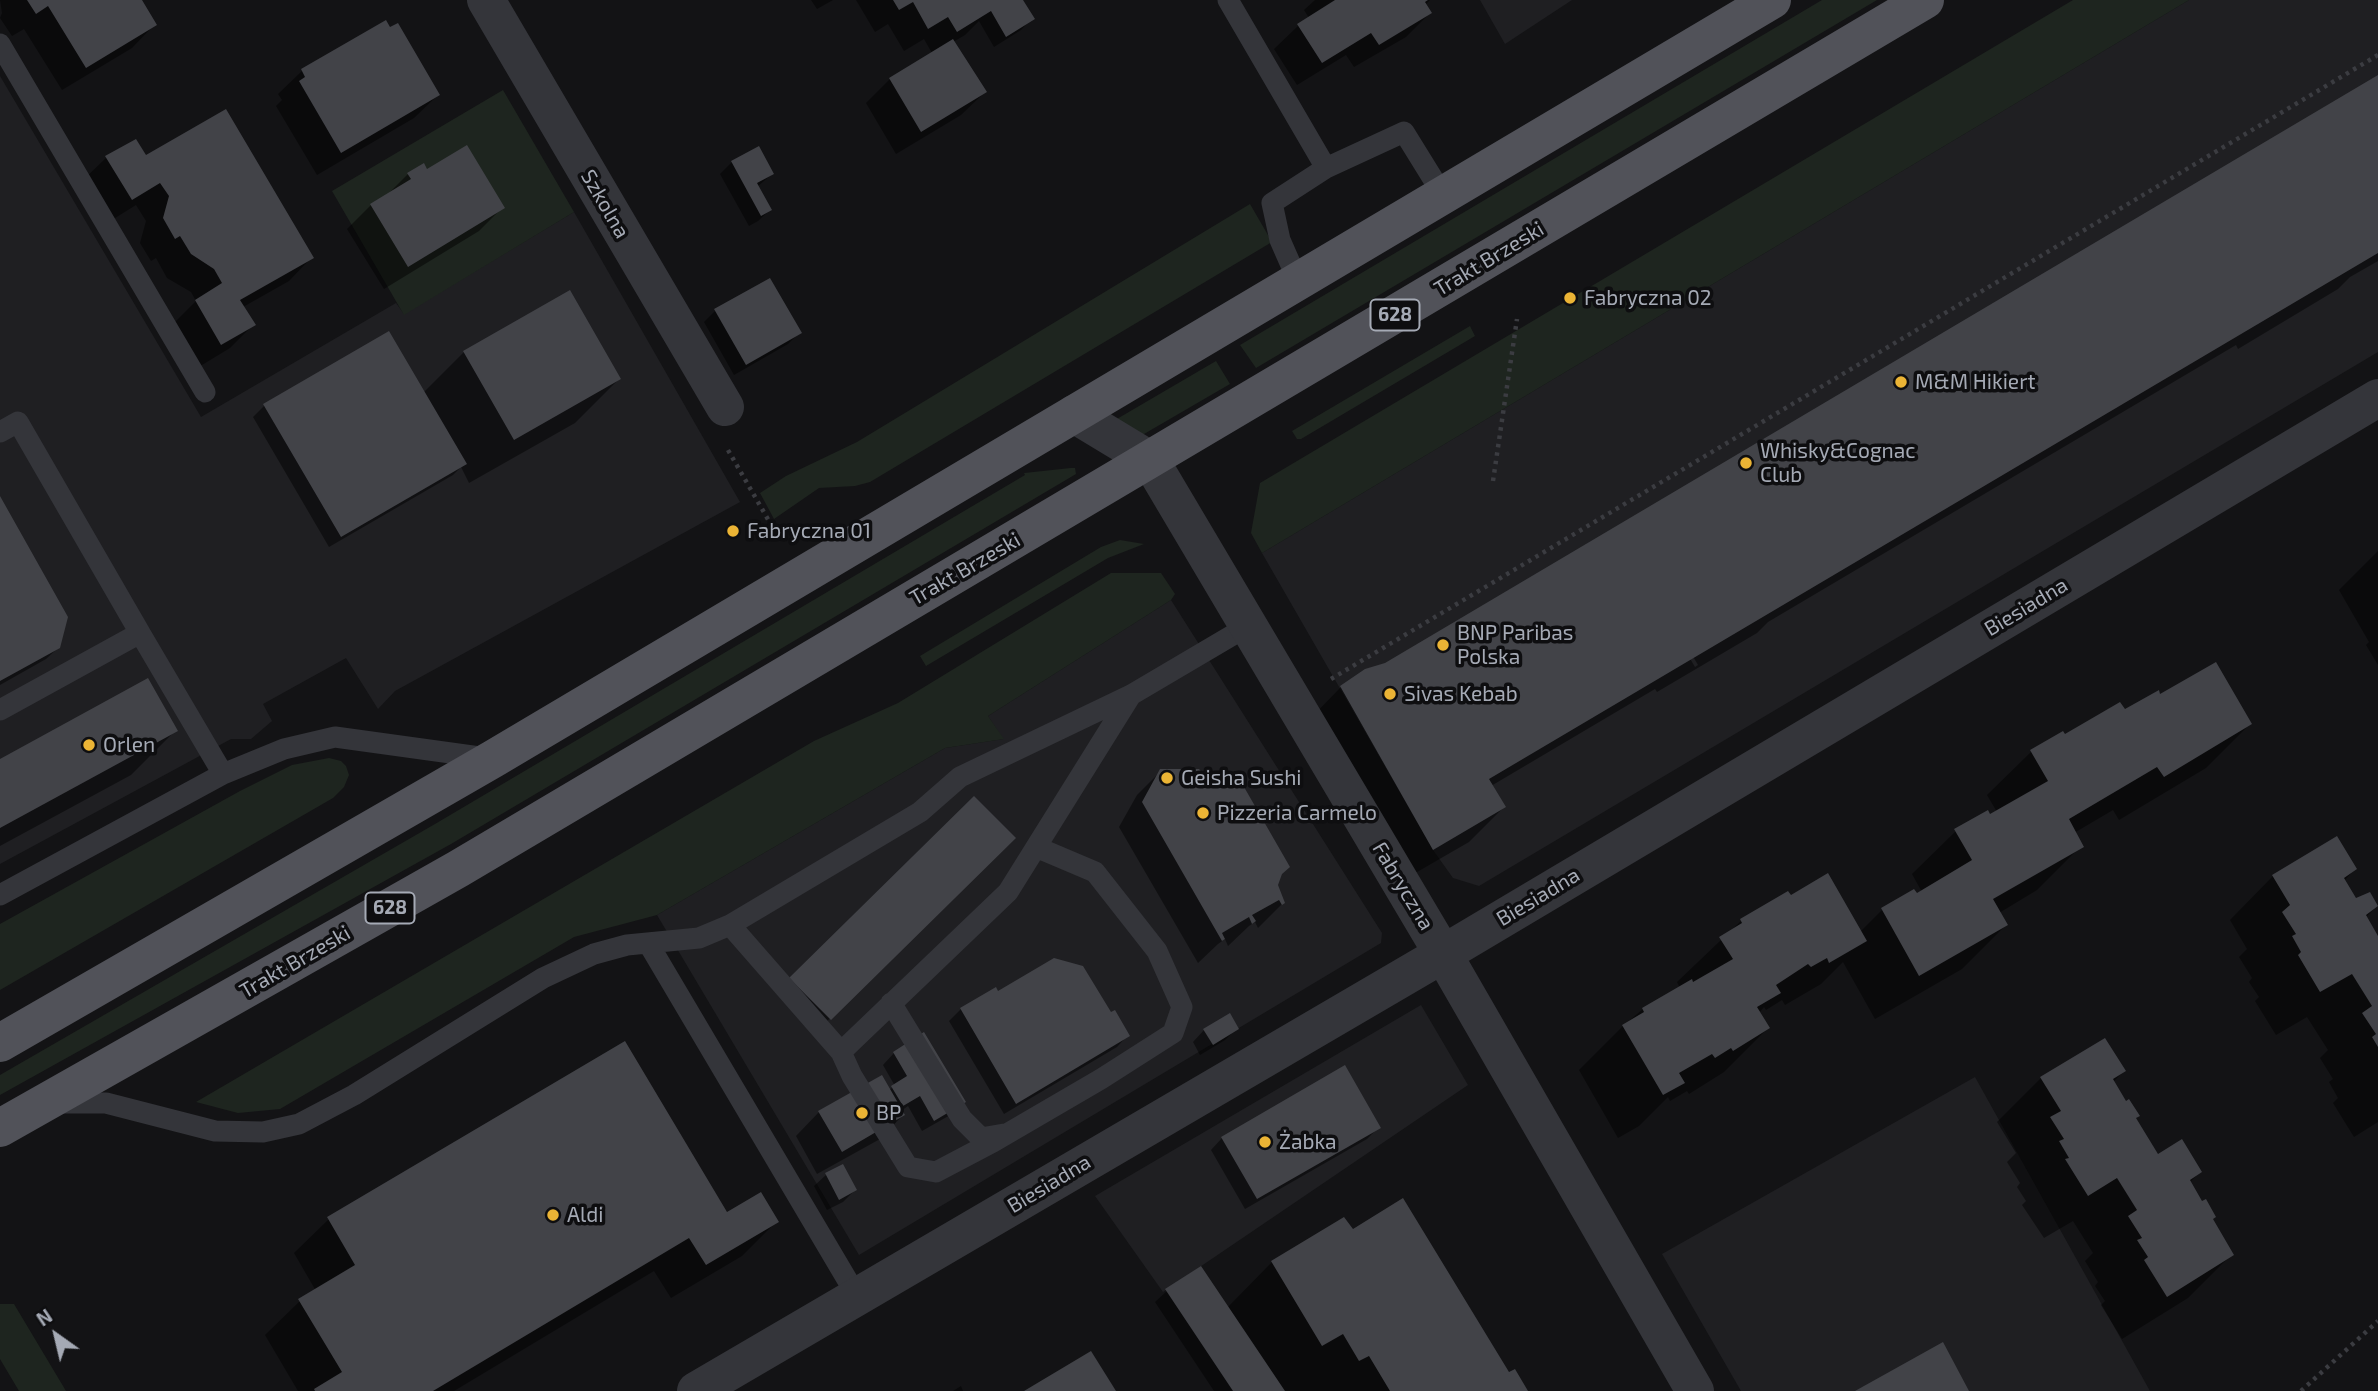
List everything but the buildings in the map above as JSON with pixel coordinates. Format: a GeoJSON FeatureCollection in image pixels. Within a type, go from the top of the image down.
{"type":"FeatureCollection","features":[{"type":"Feature","properties":{"kind":"main road"},"geometry":{"type":"LineString","coordinates":[[0,1043],[493,759],[1772,0]]}},
{"type":"Feature","properties":{"kind":"main road","name":"Trakt Brzeski"},"geometry":{"type":"LineString","coordinates":[[0,1128],[458,869],[1925,0]]}},
{"type":"Feature","properties":{"kind":"street","name":"Szkolna"},"geometry":{"type":"LineString","coordinates":[[486,0],[725,407]]}},
{"type":"Feature","properties":{"kind":"street","name":"Biesiadna"},"geometry":{"type":"LineString","coordinates":[[696,1391],[1443,954],[2378,398]]}},
{"type":"Feature","properties":{"kind":"street","name":"Fabryczna"},"geometry":{"type":"LineString","coordinates":[[1074,414],[1150,460],[1443,954],[1695,1391]]}},
{"type":"Feature","properties":{"kind":"lane"},"geometry":{"type":"LineString","coordinates":[[1228,0],[1326,168]]}},
{"type":"Feature","properties":{"kind":"lane"},"geometry":{"type":"LineString","coordinates":[[0,44],[205,392]]}},
{"type":"Feature","properties":{"kind":"lane"},"geometry":{"type":"LineString","coordinates":[[1298,281],[1280,240],[1272,203],[1326,168],[1405,132],[1443,195]]}},
{"type":"Feature","properties":{"kind":"lane"},"geometry":{"type":"LineString","coordinates":[[0,432],[18,422],[223,774]]}},
{"type":"Feature","properties":{"kind":"lane"},"geometry":{"type":"LineString","coordinates":[[46,1103],[106,1103],[215,1131],[262,1132],[299,1124],[354,1095],[543,978],[594,954],[627,945],[699,937],[730,925],[920,813],[960,777],[1131,695],[1248,626]]}},
{"type":"Feature","properties":{"kind":"lane"},"geometry":{"type":"LineString","coordinates":[[0,710],[139,633]]}},
{"type":"Feature","properties":{"kind":"lane"},"geometry":{"type":"LineString","coordinates":[[841,1052],[1008,892],[1131,695]]}},
{"type":"Feature","properties":{"kind":"lane"},"geometry":{"type":"LineString","coordinates":[[0,895],[223,774],[284,749],[335,737],[493,759]]}},
{"type":"Feature","properties":{"kind":"lane"},"geometry":{"type":"LineString","coordinates":[[730,925],[841,1052],[852,1076],[908,1167],[936,1172],[1101,1079],[1173,1033],[1182,1007],[1157,951],[1095,873],[1036,847]]}},
{"type":"Feature","properties":{"kind":"lane"},"geometry":{"type":"LineString","coordinates":[[648,943],[858,1298]]}},
{"type":"Feature","properties":{"kind":"lane"},"geometry":{"type":"LineString","coordinates":[[891,1003],[962,1119],[981,1138],[1006,1134]]}},
{"type":"Feature","properties":{"kind":"path"},"geometry":{"type":"LineString","coordinates":[[1324,683],[2378,55]]}},
{"type":"Feature","properties":{"kind":"path"},"geometry":{"type":"LineString","coordinates":[[1493,481],[1517,319]]}},
{"type":"Feature","properties":{"kind":"path"},"geometry":{"type":"LineString","coordinates":[[2301,1391],[2378,1321]]}},
{"type":"Feature","properties":{"kind":"shaded area"},"geometry":{"type":"Polygon","coordinates":[[[1480,0],[1572,0],[1505,44],[1480,0]]]}},
{"type":"Feature","properties":{"kind":"shaded area"},"geometry":{"type":"Polygon","coordinates":[[[1822,0],[1877,0],[1256,368],[1240,345],[1822,0]]]}},
{"type":"Feature","properties":{"kind":"shaded area"},"geometry":{"type":"Polygon","coordinates":[[[2073,0],[2189,0],[1262,553],[1251,533],[1260,483],[2073,0]]]}},
{"type":"Feature","properties":{"kind":"shaded area"},"geometry":{"type":"Polygon","coordinates":[[[2189,0],[2378,0],[2378,352],[1479,886],[1453,878],[1433,850],[1262,553],[2189,0]]]}},
{"type":"Feature","properties":{"kind":"shaded area"},"geometry":{"type":"Polygon","coordinates":[[[0,76],[201,417],[396,303],[404,314],[574,212],[740,502],[395,691],[378,709],[346,658],[263,704],[272,721],[251,739],[231,739],[0,864],[0,76]]]}},
{"type":"Feature","properties":{"kind":"shaded area"},"geometry":{"type":"Polygon","coordinates":[[[503,90],[574,212],[404,315],[332,191],[503,90]]]}},
{"type":"Feature","properties":{"kind":"shaded area"},"geometry":{"type":"Polygon","coordinates":[[[1250,204],[1272,242],[870,482],[855,486],[819,488],[774,519],[760,493],[786,476],[857,442],[1250,204]]]}},
{"type":"Feature","properties":{"kind":"shaded area"},"geometry":{"type":"Polygon","coordinates":[[[1470,326],[1475,336],[1301,439],[1297,439],[1292,431],[1470,326]]]}},
{"type":"Feature","properties":{"kind":"shaded area"},"geometry":{"type":"Polygon","coordinates":[[[1216,361],[1230,384],[1132,441],[1110,423],[1216,361]]]}},
{"type":"Feature","properties":{"kind":"shaded area"},"geometry":{"type":"Polygon","coordinates":[[[1075,468],[1076,474],[451,844],[0,1095],[0,1075],[435,824],[1025,475],[1024,473],[1075,468]]]}},
{"type":"Feature","properties":{"kind":"shaded area"},"geometry":{"type":"Polygon","coordinates":[[[1120,540],[1144,544],[1108,558],[926,666],[920,656],[1101,547],[1120,540]]]}},
{"type":"Feature","properties":{"kind":"shaded area"},"geometry":{"type":"Polygon","coordinates":[[[1111,573],[1161,573],[1175,594],[1171,600],[988,716],[1004,739],[945,748],[657,915],[574,937],[280,1109],[238,1113],[196,1102],[814,741],[898,703],[1111,573]]]}},
{"type":"Feature","properties":{"kind":"shaded area"},"geometry":{"type":"Polygon","coordinates":[[[1171,600],[1382,933],[1381,943],[859,1255],[657,915],[945,748],[1003,739],[988,716],[1171,600]]]}},
{"type":"Feature","properties":{"kind":"shaded area"},"geometry":{"type":"Polygon","coordinates":[[[329,758],[341,761],[349,775],[344,787],[333,798],[0,990],[0,924],[240,791],[292,765],[329,758]]]}},
{"type":"Feature","properties":{"kind":"shaded area"},"geometry":{"type":"Polygon","coordinates":[[[1421,1005],[1468,1085],[1163,1292],[1095,1196],[1421,1005]]]}},
{"type":"Feature","properties":{"kind":"shaded area"},"geometry":{"type":"Polygon","coordinates":[[[1975,1077],[2150,1391],[1741,1391],[1662,1254],[1975,1077]]]}},
{"type":"Feature","properties":{"kind":"shaded area"},"geometry":{"type":"Polygon","coordinates":[[[0,1304],[14,1304],[66,1391],[19,1391],[0,1359],[0,1304]]]}},
{"type":"Feature","properties":{"kind":"place","name":"Fabryczna 02"},"geometry":{"type":"Point","coordinates":[1570,298]}},
{"type":"Feature","properties":{"kind":"place","name":"M&M Hikiert"},"geometry":{"type":"Point","coordinates":[1901,382]}},
{"type":"Feature","properties":{"kind":"place","name":"Whisky&Cognac Club"},"geometry":{"type":"Point","coordinates":[1746,463]}},
{"type":"Feature","properties":{"kind":"place","name":"Fabryczna 01"},"geometry":{"type":"Point","coordinates":[733,531]}},
{"type":"Feature","properties":{"kind":"place","name":"BNP Paribas Polska"},"geometry":{"type":"Point","coordinates":[1443,645]}},
{"type":"Feature","properties":{"kind":"place","name":"Sivas Kebab"},"geometry":{"type":"Point","coordinates":[1390,694]}},
{"type":"Feature","properties":{"kind":"place","name":"Orlen"},"geometry":{"type":"Point","coordinates":[89,745]}},
{"type":"Feature","properties":{"kind":"place","name":"Geisha Sushi"},"geometry":{"type":"Point","coordinates":[1167,778]}},
{"type":"Feature","properties":{"kind":"place","name":"Pizzeria Carmelo"},"geometry":{"type":"Point","coordinates":[1203,813]}},
{"type":"Feature","properties":{"kind":"place","name":"BP"},"geometry":{"type":"Point","coordinates":[862,1113]}},
{"type":"Feature","properties":{"kind":"place","name":"Żabka"},"geometry":{"type":"Point","coordinates":[1265,1142]}},
{"type":"Feature","properties":{"kind":"place","name":"Aldi"},"geometry":{"type":"Point","coordinates":[553,1215]}}]}
